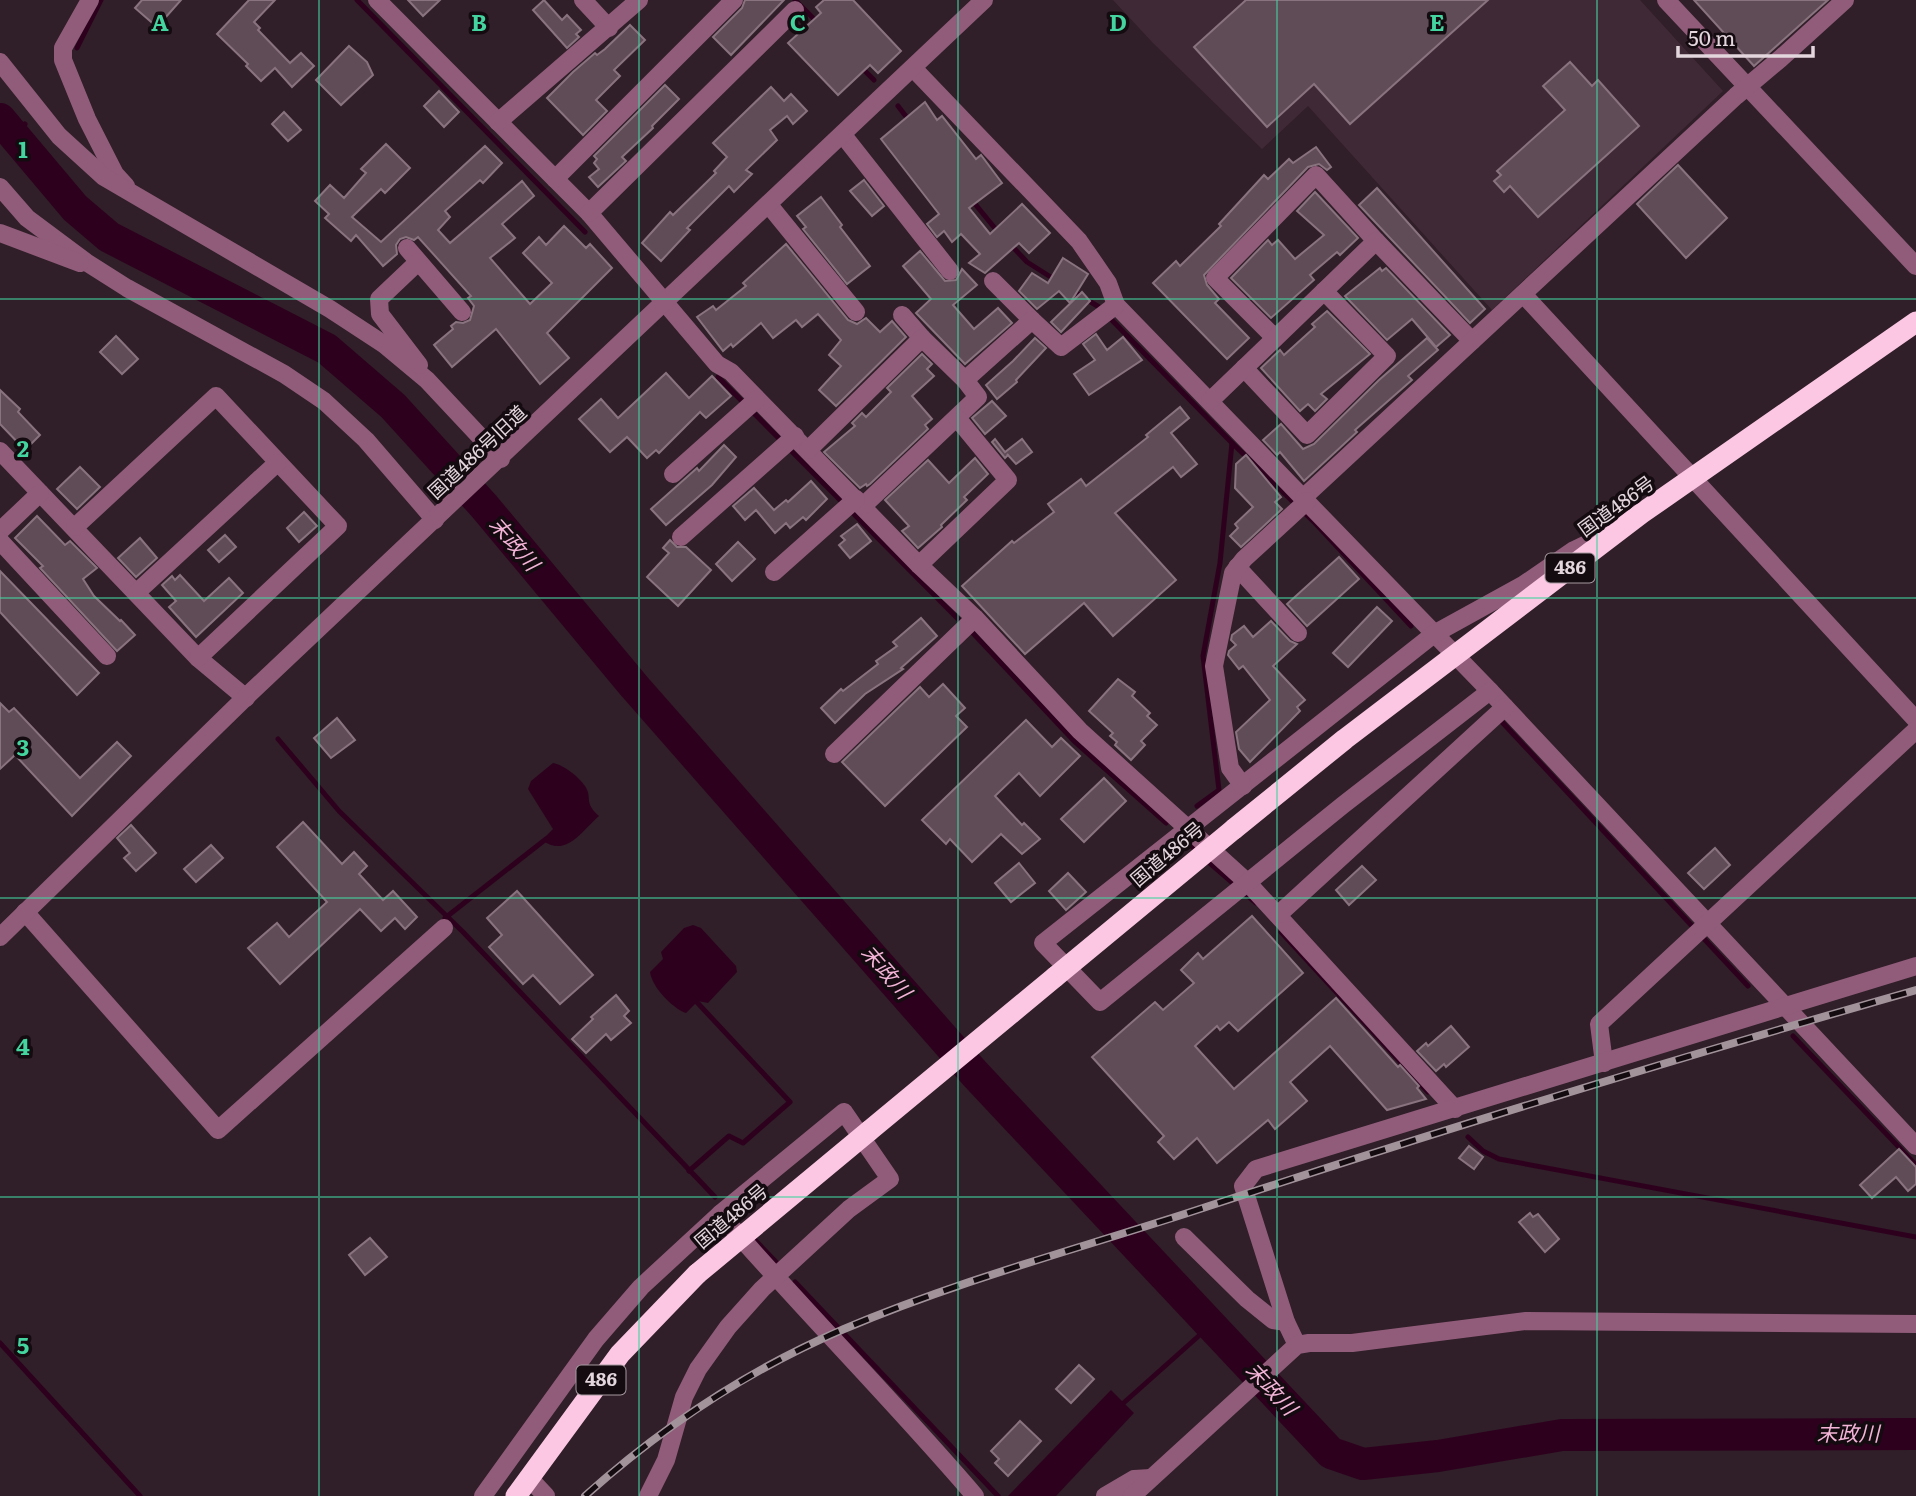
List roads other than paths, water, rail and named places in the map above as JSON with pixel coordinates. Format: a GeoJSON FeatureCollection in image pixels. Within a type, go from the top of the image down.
{"type":"FeatureCollection","features":[{"type":"Feature","properties":{"kind":"highway","name":"国道486号"},"geometry":{"type":"LineString","coordinates":[[516,1496],[620,1354],[697,1274],[1345,739],[1628,524],[1916,323]]}},
{"type":"Feature","properties":{"kind":"street"},"geometry":{"type":"LineString","coordinates":[[90,0],[63,48],[63,60],[87,120],[115,174],[131,195]]}},
{"type":"Feature","properties":{"kind":"street"},"geometry":{"type":"LineString","coordinates":[[377,0],[589,213],[717,364],[731,372],[751,405],[788,442],[808,450],[854,505],[919,565],[969,624],[1080,732],[1188,828],[1242,888],[1279,914],[1455,1109]]}},
{"type":"Feature","properties":{"kind":"street"},"geometry":{"type":"LineString","coordinates":[[583,0],[609,28]]}},
{"type":"Feature","properties":{"kind":"street"},"geometry":{"type":"LineString","coordinates":[[498,122],[639,0]]}},
{"type":"Feature","properties":{"kind":"street"},"geometry":{"type":"LineString","coordinates":[[555,179],[734,0]]}},
{"type":"Feature","properties":{"kind":"street","name":"国道486号旧道"},"geometry":{"type":"LineString","coordinates":[[0,937],[246,698],[984,0]]}},
{"type":"Feature","properties":{"kind":"street"},"geometry":{"type":"LineString","coordinates":[[1666,0],[1916,266]]}},
{"type":"Feature","properties":{"kind":"street"},"geometry":{"type":"LineString","coordinates":[[1242,786],[1230,768],[1214,666],[1233,573],[1237,567],[1522,294],[1746,87],[1845,0]]}},
{"type":"Feature","properties":{"kind":"street"},"geometry":{"type":"LineString","coordinates":[[589,213],[795,10]]}},
{"type":"Feature","properties":{"kind":"street"},"geometry":{"type":"LineString","coordinates":[[0,62],[59,136],[104,177],[330,309],[386,345],[427,380],[500,459]]}},
{"type":"Feature","properties":{"kind":"street"},"geometry":{"type":"LineString","coordinates":[[912,68],[1079,241],[1101,272],[1109,311],[1210,401],[1302,504],[1505,707],[1701,929],[1786,1005],[1916,1146]]}},
{"type":"Feature","properties":{"kind":"street"},"geometry":{"type":"LineString","coordinates":[[842,135],[950,271]]}},
{"type":"Feature","properties":{"kind":"street"},"geometry":{"type":"LineString","coordinates":[[1275,338],[1215,278],[1316,175],[1472,341]]}},
{"type":"Feature","properties":{"kind":"street"},"geometry":{"type":"LineString","coordinates":[[0,187],[27,218],[86,262],[127,288],[284,374],[324,401],[366,440],[435,520]]}},
{"type":"Feature","properties":{"kind":"street"},"geometry":{"type":"LineString","coordinates":[[769,205],[856,312]]}},
{"type":"Feature","properties":{"kind":"street"},"geometry":{"type":"LineString","coordinates":[[0,233],[77,264],[86,262]]}},
{"type":"Feature","properties":{"kind":"street"},"geometry":{"type":"LineString","coordinates":[[1210,401],[1376,241]]}},
{"type":"Feature","properties":{"kind":"street"},"geometry":{"type":"LineString","coordinates":[[427,380],[415,358],[380,314],[379,299],[412,255],[462,312]]}},
{"type":"Feature","properties":{"kind":"street"},"geometry":{"type":"LineString","coordinates":[[993,281],[1061,347],[1109,311]]}},
{"type":"Feature","properties":{"kind":"street"},"geometry":{"type":"LineString","coordinates":[[1244,368],[1307,435],[1387,356],[1324,291]]}},
{"type":"Feature","properties":{"kind":"street"},"geometry":{"type":"LineString","coordinates":[[1522,294],[1916,720]]}},
{"type":"Feature","properties":{"kind":"street"},"geometry":{"type":"LineString","coordinates":[[774,572],[957,418],[978,397],[902,315]]}},
{"type":"Feature","properties":{"kind":"street"},"geometry":{"type":"LineString","coordinates":[[965,380],[1032,320]]}},
{"type":"Feature","properties":{"kind":"street"},"geometry":{"type":"LineString","coordinates":[[808,450],[922,338]]}},
{"type":"Feature","properties":{"kind":"street"},"geometry":{"type":"LineString","coordinates":[[75,527],[216,396],[338,526],[198,658]]}},
{"type":"Feature","properties":{"kind":"street"},"geometry":{"type":"LineString","coordinates":[[673,474],[751,405]]}},
{"type":"Feature","properties":{"kind":"street"},"geometry":{"type":"LineString","coordinates":[[919,565],[1008,480],[957,418]]}},
{"type":"Feature","properties":{"kind":"street"},"geometry":{"type":"LineString","coordinates":[[681,537],[788,442]]}},
{"type":"Feature","properties":{"kind":"street"},"geometry":{"type":"LineString","coordinates":[[0,451],[198,658],[246,698]]}},
{"type":"Feature","properties":{"kind":"street"},"geometry":{"type":"LineString","coordinates":[[136,593],[278,463]]}},
{"type":"Feature","properties":{"kind":"street"},"geometry":{"type":"LineString","coordinates":[[0,531],[40,493]]}},
{"type":"Feature","properties":{"kind":"street"},"geometry":{"type":"LineString","coordinates":[[1490,691],[1343,805],[1100,1002],[1043,943],[1434,634],[1523,585],[1574,550],[1628,524]]}},
{"type":"Feature","properties":{"kind":"street"},"geometry":{"type":"LineString","coordinates":[[0,541],[107,656]]}},
{"type":"Feature","properties":{"kind":"street"},"geometry":{"type":"LineString","coordinates":[[1237,567],[1297,634]]}},
{"type":"Feature","properties":{"kind":"street"},"geometry":{"type":"LineString","coordinates":[[834,754],[969,624]]}},
{"type":"Feature","properties":{"kind":"street"},"geometry":{"type":"LineString","coordinates":[[1279,914],[1505,707]]}},
{"type":"Feature","properties":{"kind":"street"},"geometry":{"type":"LineString","coordinates":[[1604,1063],[1599,1024],[1916,730]]}},
{"type":"Feature","properties":{"kind":"street"},"geometry":{"type":"LineString","coordinates":[[25,912],[218,1130],[444,928]]}},
{"type":"Feature","properties":{"kind":"street"},"geometry":{"type":"LineString","coordinates":[[1297,1345],[1286,1322],[1243,1186],[1256,1169],[1916,966]]}},
{"type":"Feature","properties":{"kind":"street"},"geometry":{"type":"LineString","coordinates":[[483,1496],[596,1339],[641,1287],[720,1214],[844,1112],[890,1179],[849,1209],[775,1277],[728,1327],[698,1369],[684,1397],[666,1460],[648,1496]]}},
{"type":"Feature","properties":{"kind":"street"},"geometry":{"type":"LineString","coordinates":[[720,1214],[975,1496]]}},
{"type":"Feature","properties":{"kind":"street"},"geometry":{"type":"LineString","coordinates":[[1184,1237],[1247,1299],[1273,1320],[1286,1322]]}},
{"type":"Feature","properties":{"kind":"street"},"geometry":{"type":"LineString","coordinates":[[1132,1496],[1297,1345],[1352,1343],[1527,1321],[1723,1320],[1916,1324]]}},
{"type":"Feature","properties":{"kind":"street"},"geometry":{"type":"LineString","coordinates":[[1105,1496],[1134,1479],[1150,1478]]}},
{"type":"Feature","properties":{"kind":"street"},"geometry":{"type":"LineString","coordinates":[[530,1479],[545,1496]]}},
{"type":"Feature","properties":{"kind":"waterway"},"geometry":{"type":"LineString","coordinates":[[77,48],[101,0]]}},
{"type":"Feature","properties":{"kind":"waterway"},"geometry":{"type":"LineString","coordinates":[[357,0],[585,232]]}},
{"type":"Feature","properties":{"kind":"waterway"},"geometry":{"type":"LineString","coordinates":[[795,0],[818,23]]}},
{"type":"Feature","properties":{"kind":"waterway"},"geometry":{"type":"LineString","coordinates":[[861,67],[874,80]]}},
{"type":"Feature","properties":{"kind":"waterway"},"geometry":{"type":"LineString","coordinates":[[898,106],[911,123]]}},
{"type":"Feature","properties":{"kind":"waterway","name":"末政川"},"geometry":{"type":"LineString","coordinates":[[0,119],[75,208],[109,237],[327,349],[393,406],[484,506],[634,686],[975,1074],[1331,1453],[1363,1464],[1438,1456],[1562,1435],[1916,1434]]}},
{"type":"Feature","properties":{"kind":"waterway"},"geometry":{"type":"LineString","coordinates":[[15,139],[25,124]]}},
{"type":"Feature","properties":{"kind":"waterway"},"geometry":{"type":"LineString","coordinates":[[971,199],[998,232]]}},
{"type":"Feature","properties":{"kind":"waterway"},"geometry":{"type":"LineString","coordinates":[[1010,244],[1027,262],[1057,281]]}},
{"type":"Feature","properties":{"kind":"waterway"},"geometry":{"type":"LineString","coordinates":[[1071,290],[1099,307],[1232,443],[1315,523],[1411,626]]}},
{"type":"Feature","properties":{"kind":"waterway"},"geometry":{"type":"LineString","coordinates":[[718,377],[962,623]]}},
{"type":"Feature","properties":{"kind":"waterway"},"geometry":{"type":"LineString","coordinates":[[1197,806],[1219,790],[1203,656],[1220,563],[1232,443]]}},
{"type":"Feature","properties":{"kind":"waterway"},"geometry":{"type":"LineString","coordinates":[[970,630],[1075,742],[1166,823]]}},
{"type":"Feature","properties":{"kind":"waterway"},"geometry":{"type":"LineString","coordinates":[[1501,721],[1748,986]]}},
{"type":"Feature","properties":{"kind":"waterway"},"geometry":{"type":"LineString","coordinates":[[278,739],[339,811],[463,932],[715,1197]]}},
{"type":"Feature","properties":{"kind":"waterway"},"geometry":{"type":"LineString","coordinates":[[445,918],[546,839]]}},
{"type":"Feature","properties":{"kind":"waterway"},"geometry":{"type":"LineString","coordinates":[[1185,840],[1198,852]]}},
{"type":"Feature","properties":{"kind":"waterway"},"geometry":{"type":"LineString","coordinates":[[1205,859],[1256,903]]}},
{"type":"Feature","properties":{"kind":"waterway"},"geometry":{"type":"LineString","coordinates":[[1281,932],[1428,1092]]}},
{"type":"Feature","properties":{"kind":"waterway"},"geometry":{"type":"LineString","coordinates":[[689,1171],[729,1136],[743,1143],[790,1102],[693,998]]}},
{"type":"Feature","properties":{"kind":"waterway"},"geometry":{"type":"LineString","coordinates":[[1793,1036],[1916,1165]]}},
{"type":"Feature","properties":{"kind":"waterway"},"geometry":{"type":"LineString","coordinates":[[1468,1137],[1483,1151],[1499,1159],[1916,1237]]}},
{"type":"Feature","properties":{"kind":"waterway"},"geometry":{"type":"LineString","coordinates":[[754,1239],[776,1262]]}},
{"type":"Feature","properties":{"kind":"waterway"},"geometry":{"type":"LineString","coordinates":[[795,1282],[998,1496]]}},
{"type":"Feature","properties":{"kind":"waterway"},"geometry":{"type":"LineString","coordinates":[[1119,1407],[1211,1325]]}},
{"type":"Feature","properties":{"kind":"waterway"},"geometry":{"type":"LineString","coordinates":[[0,1343],[140,1496]]}},
{"type":"Feature","properties":{"kind":"railway"},"geometry":{"type":"LineString","coordinates":[[585,1496],[644,1447],[741,1381],[809,1345],[888,1311],[1024,1264],[1471,1122],[1916,990]]}}]}
